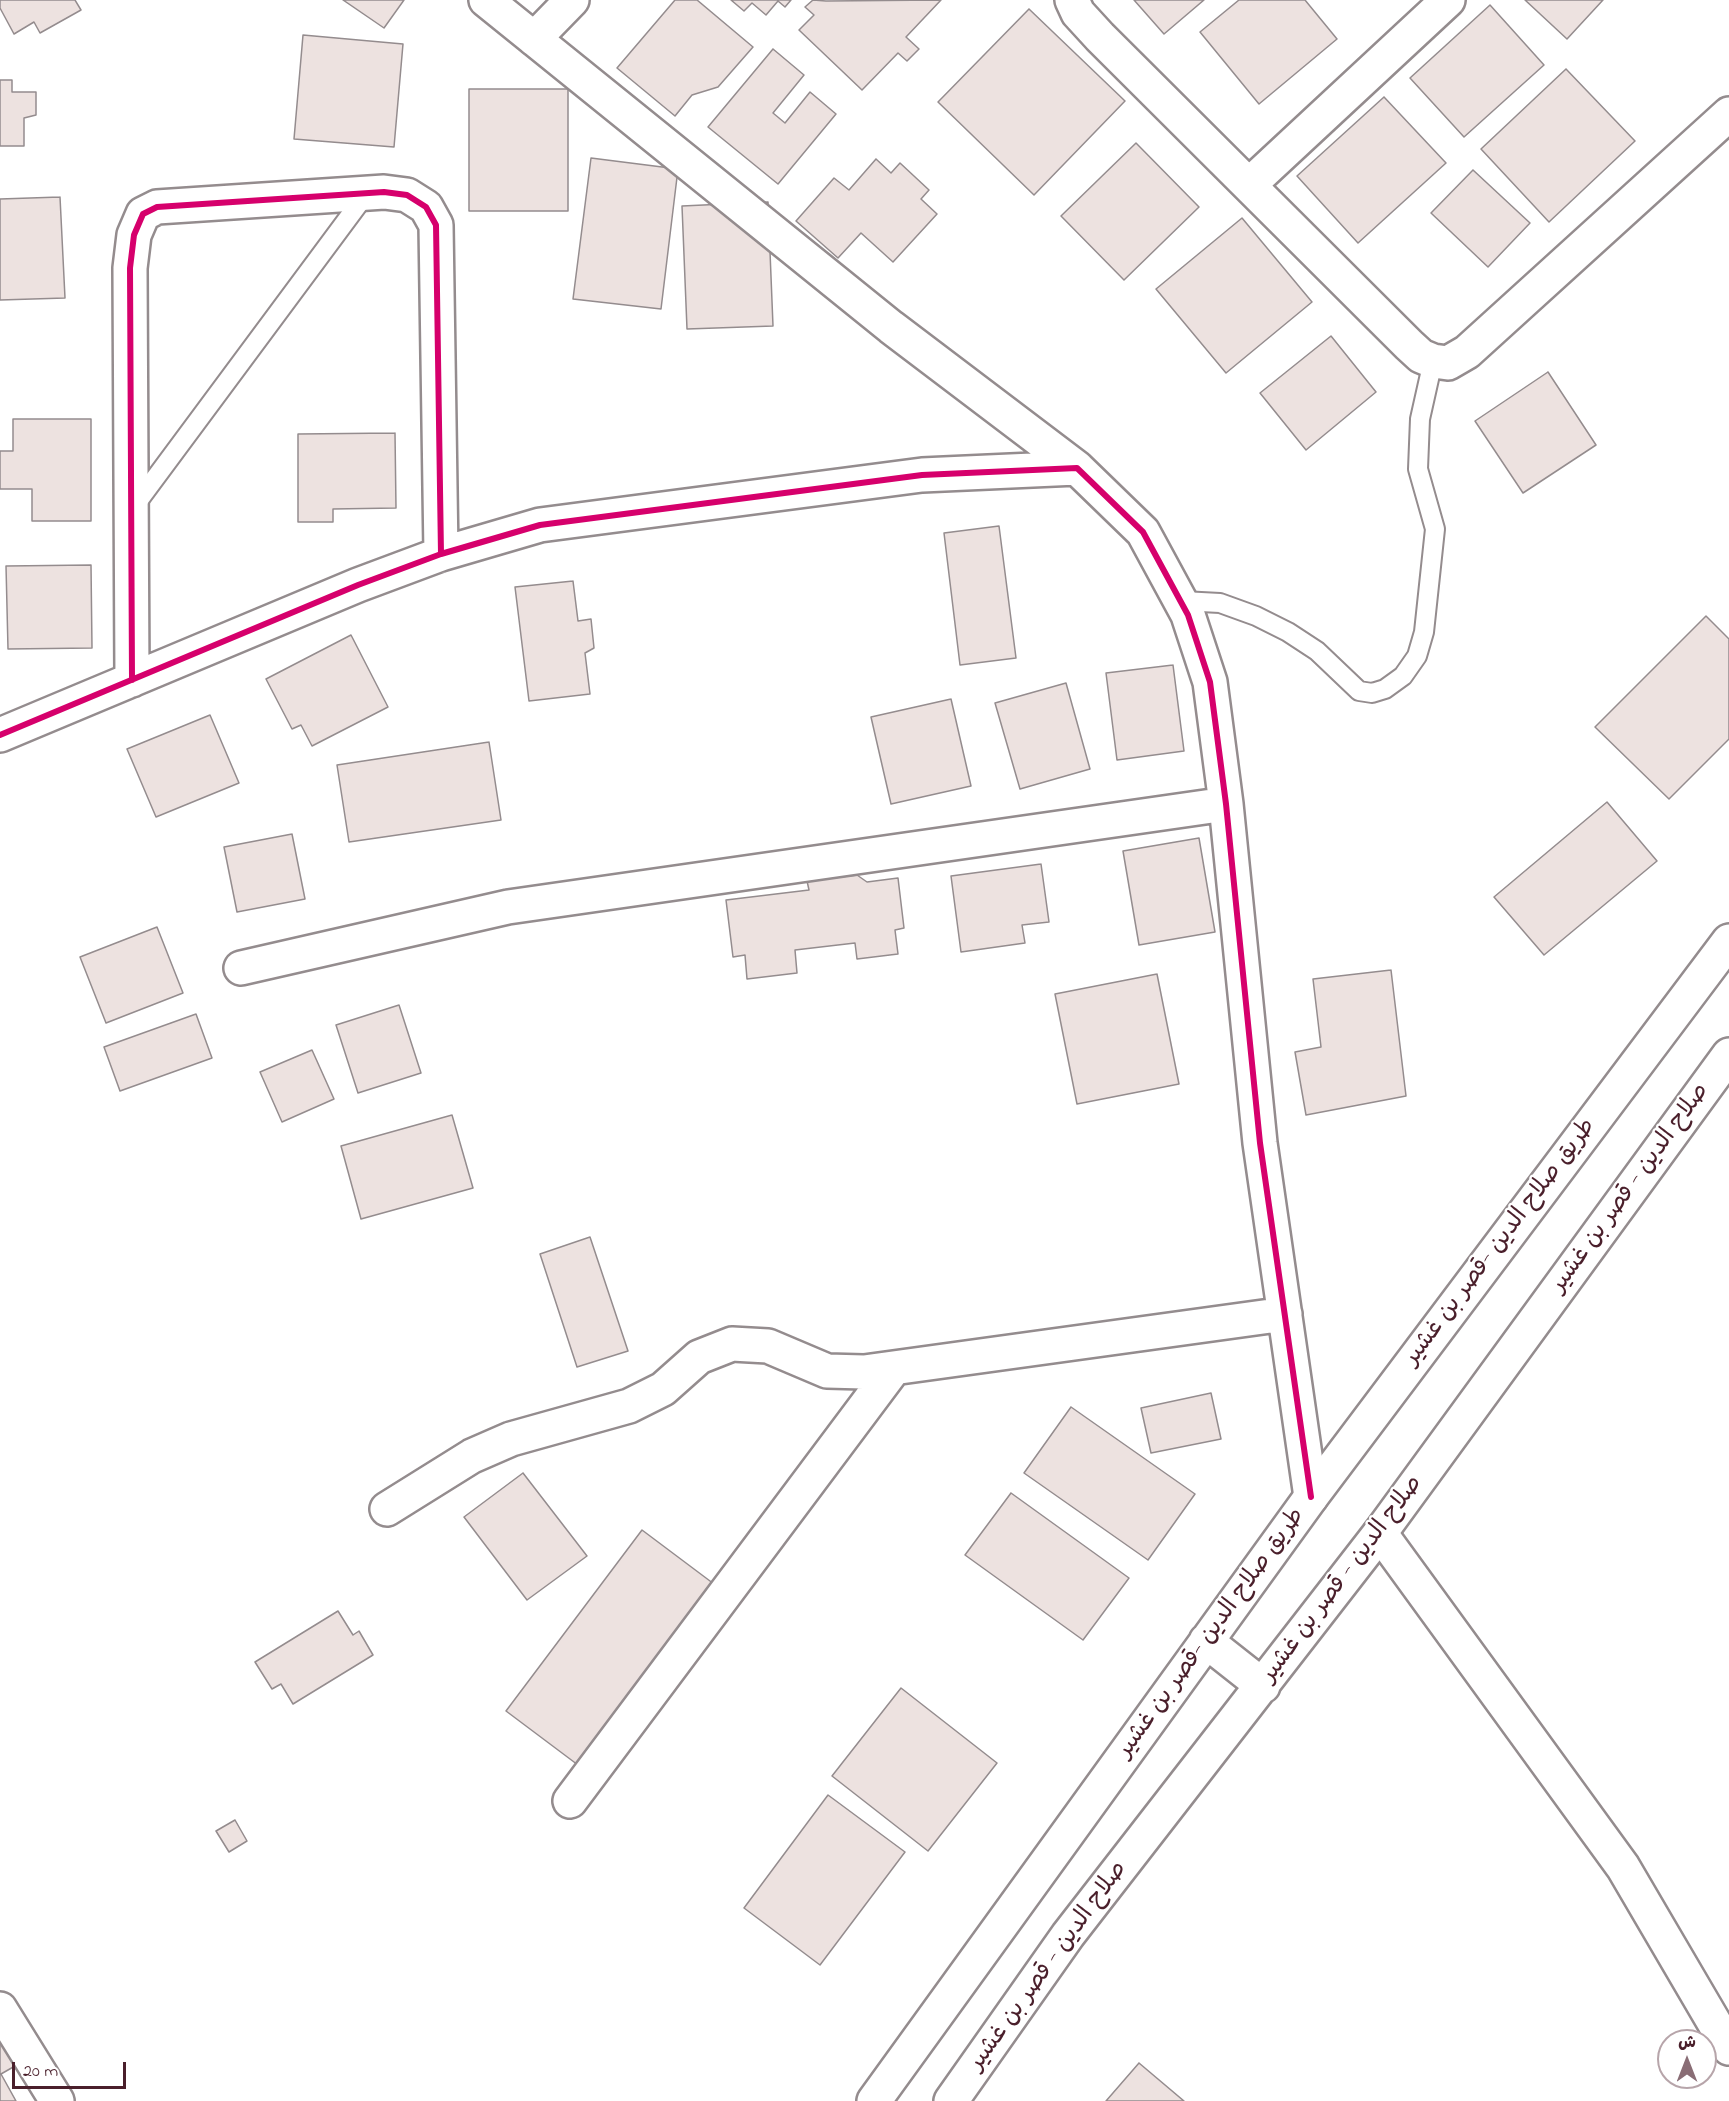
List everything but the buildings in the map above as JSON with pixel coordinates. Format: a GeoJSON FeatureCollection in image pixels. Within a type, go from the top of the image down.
{"type":"FeatureCollection","features":[{"type":"Feature","properties":{"kind":"main road"},"geometry":{"type":"LineString","coordinates":[[486,0],[891,327],[1077,468],[1143,532],[1182,601],[1210,682],[1226,804],[1260,1143],[1311,1497]]}},
{"type":"Feature","properties":{"kind":"main road"},"geometry":{"type":"LineString","coordinates":[[534,39],[572,0]]}},
{"type":"Feature","properties":{"kind":"main road"},"geometry":{"type":"LineString","coordinates":[[1072,0],[1078,13],[1100,37],[1409,345],[1421,356],[1433,361],[1448,363],[1467,352],[1729,114]]}},
{"type":"Feature","properties":{"kind":"main road"},"geometry":{"type":"LineString","coordinates":[[1249,185],[1448,0]]}},
{"type":"Feature","properties":{"kind":"main road"},"geometry":{"type":"LineString","coordinates":[[132,680],[130,268],[134,235],[143,214],[157,207],[366,194],[406,195],[426,207],[436,225],[441,554]]}},
{"type":"Feature","properties":{"kind":"main road"},"geometry":{"type":"LineString","coordinates":[[0,735],[358,585],[441,554],[540,525],[922,475],[1077,468]]}},
{"type":"Feature","properties":{"kind":"main road"},"geometry":{"type":"LineString","coordinates":[[242,968],[508,907],[1226,804]]}},
{"type":"Feature","properties":{"kind":"main road","name":"طريق صلاح الدين -قصر بن غشير"},"geometry":{"type":"LineString","coordinates":[[874,2101],[1311,1497],[1729,941]]}},
{"type":"Feature","properties":{"kind":"main road","name":"صلاح الدين - قصر بن غشير"},"geometry":{"type":"LineString","coordinates":[[951,2101],[1068,1935],[1380,1533],[1729,1055]]}},
{"type":"Feature","properties":{"kind":"main road"},"geometry":{"type":"LineString","coordinates":[[387,1509],[472,1456],[511,1439],[629,1406],[663,1389],[699,1357],[732,1344],[768,1346],[827,1371],[864,1372],[1285,1314]]}},
{"type":"Feature","properties":{"kind":"main road"},"geometry":{"type":"LineString","coordinates":[[570,1802],[894,1368]]}},
{"type":"Feature","properties":{"kind":"main road"},"geometry":{"type":"LineString","coordinates":[[1380,1533],[1623,1867],[1729,2048]]}},
{"type":"Feature","properties":{"kind":"main road"},"geometry":{"type":"LineString","coordinates":[[1206,1641],[1263,1686]]}},
{"type":"Feature","properties":{"kind":"main road"},"geometry":{"type":"LineString","coordinates":[[0,2009],[57,2101]]}},
{"type":"Feature","properties":{"kind":"lane"},"geometry":{"type":"LineString","coordinates":[[131,510],[366,194]]}},
{"type":"Feature","properties":{"kind":"lane"},"geometry":{"type":"LineString","coordinates":[[1182,601],[1220,603],[1256,616],[1288,632],[1317,651],[1359,690],[1372,693],[1385,689],[1403,676],[1416,656],[1424,632],[1435,529],[1418,469],[1420,419],[1433,361]]}},
{"type":"Feature","properties":{"kind":"cycle path"},"geometry":{"type":"LineString","coordinates":[[132,680],[130,268],[134,235],[143,214],[157,207],[384,192],[407,195],[426,207],[436,225],[441,554]]}},
{"type":"Feature","properties":{"kind":"cycle path"},"geometry":{"type":"LineString","coordinates":[[0,735],[358,585],[441,554],[540,525],[922,475],[1077,468],[1143,532],[1188,615],[1210,682],[1226,804],[1260,1143],[1311,1497]]}}]}
